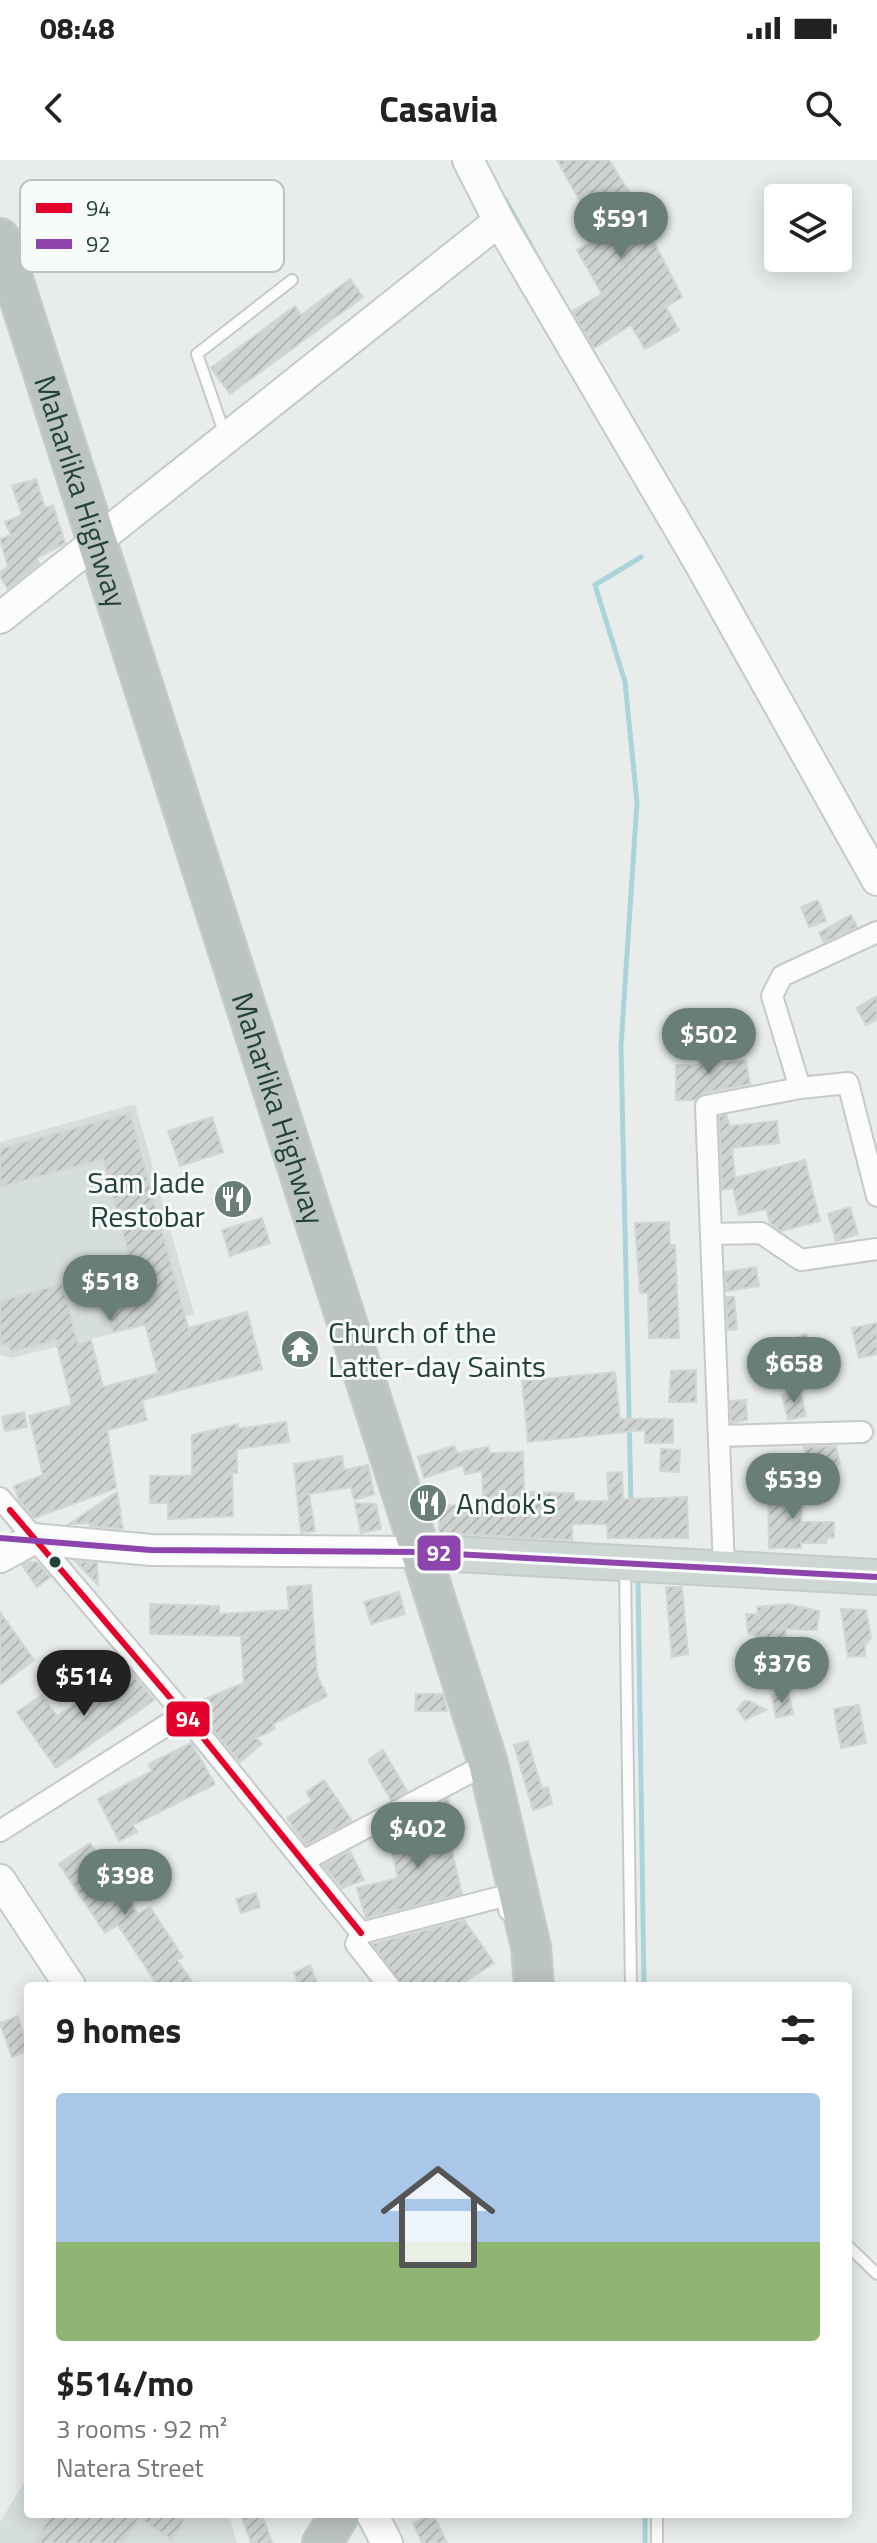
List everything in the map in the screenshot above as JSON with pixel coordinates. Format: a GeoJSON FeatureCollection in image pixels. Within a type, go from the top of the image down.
{"type":"FeatureCollection","features":[{"type":"Feature","properties":{"kind":"highway","name":"Maharlika Highway"},"geometry":{"type":"LineString","coordinates":[[2,254],[98,540],[418,1552],[488,1763],[531,1947],[534,1982]]}},
{"type":"Feature","properties":{"kind":"highway"},"geometry":{"type":"LineString","coordinates":[[322,2543],[338,2518]]}},
{"type":"Feature","properties":{"kind":"main road"},"geometry":{"type":"LineString","coordinates":[[418,1552],[877,1577]]}},
{"type":"Feature","properties":{"kind":"street"},"geometry":{"type":"LineString","coordinates":[[468,160],[499,221],[699,562],[877,880]]}},
{"type":"Feature","properties":{"kind":"street"},"geometry":{"type":"LineString","coordinates":[[0,618],[499,221]]}},
{"type":"Feature","properties":{"kind":"street"},"geometry":{"type":"LineString","coordinates":[[800,1088],[772,996],[782,976],[877,932]]}},
{"type":"Feature","properties":{"kind":"street"},"geometry":{"type":"LineString","coordinates":[[724,1570],[706,1106],[800,1088],[848,1083],[877,1196]]}},
{"type":"Feature","properties":{"kind":"street"},"geometry":{"type":"LineString","coordinates":[[711,1234],[761,1233],[801,1260],[877,1249]]}},
{"type":"Feature","properties":{"kind":"street"},"geometry":{"type":"LineString","coordinates":[[719,1436],[862,1432]]}},
{"type":"Feature","properties":{"kind":"street"},"geometry":{"type":"LineString","coordinates":[[0,1498],[184,1714],[361,1933]]}},
{"type":"Feature","properties":{"kind":"street"},"geometry":{"type":"LineString","coordinates":[[0,1538],[151,1550],[418,1552]]}},
{"type":"Feature","properties":{"kind":"street"},"geometry":{"type":"LineString","coordinates":[[0,1557],[33,1539]]}},
{"type":"Feature","properties":{"kind":"street"},"geometry":{"type":"LineString","coordinates":[[0,1831],[184,1714]]}},
{"type":"Feature","properties":{"kind":"street"},"geometry":{"type":"LineString","coordinates":[[305,1860],[488,1763]]}},
{"type":"Feature","properties":{"kind":"street"},"geometry":{"type":"LineString","coordinates":[[0,1880],[67,1982]]}},
{"type":"Feature","properties":{"kind":"street"},"geometry":{"type":"LineString","coordinates":[[361,1933],[508,1895],[516,1982]]}},
{"type":"Feature","properties":{"kind":"street"},"geometry":{"type":"LineString","coordinates":[[361,1933],[356,1944],[386,1982]]}},
{"type":"Feature","properties":{"kind":"street"},"geometry":{"type":"LineString","coordinates":[[374,2518],[387,2543]]}},
{"type":"Feature","properties":{"kind":"lane"},"geometry":{"type":"LineString","coordinates":[[226,438],[197,354],[292,280]]}},
{"type":"Feature","properties":{"kind":"lane"},"geometry":{"type":"LineString","coordinates":[[625,1564],[631,1982]]}},
{"type":"Feature","properties":{"kind":"lane"},"geometry":{"type":"LineString","coordinates":[[852,2250],[877,2274]]}},
{"type":"Feature","properties":{"kind":"lane"},"geometry":{"type":"LineString","coordinates":[[657,2518],[657,2543]]}},
{"type":"Feature","properties":{"kind":"shaded area"},"geometry":{"type":"Polygon","coordinates":[[[135,1104],[194,1314],[11,1358],[0,1355],[0,1142],[135,1104]]]}},
{"type":"Feature","properties":{"kind":"shaded area"},"geometry":{"type":"Polygon","coordinates":[[[24,2483],[24,2518],[230,2518],[237,2543],[0,2543],[0,2522],[24,2483]]]}},
{"type":"Feature","properties":{"kind":"building"},"geometry":{"type":"Polygon","coordinates":[[[557,160],[609,160],[654,231],[650,234],[682,297],[666,307],[679,330],[645,349],[631,325],[594,348],[572,311],[602,294],[577,250],[600,237],[557,160]]]}},
{"type":"Feature","properties":{"kind":"building"},"geometry":{"type":"Polygon","coordinates":[[[350,279],[363,297],[230,394],[211,368],[295,306],[301,315],[350,279]]]}},
{"type":"Feature","properties":{"kind":"building"},"geometry":{"type":"Polygon","coordinates":[[[36,479],[45,508],[53,505],[65,543],[37,558],[39,564],[8,589],[0,576],[0,572],[8,567],[0,539],[11,535],[5,522],[22,515],[12,486],[36,479]]]}},
{"type":"Feature","properties":{"kind":"building"},"geometry":{"type":"Polygon","coordinates":[[[818,900],[826,921],[809,927],[801,907],[818,900]]]}},
{"type":"Feature","properties":{"kind":"building"},"geometry":{"type":"Polygon","coordinates":[[[851,915],[857,927],[824,942],[819,933],[851,915]]]}},
{"type":"Feature","properties":{"kind":"building"},"geometry":{"type":"Polygon","coordinates":[[[877,996],[877,1019],[866,1025],[856,1008],[877,996]]]}},
{"type":"Feature","properties":{"kind":"building"},"geometry":{"type":"Polygon","coordinates":[[[720,1051],[721,1063],[746,1060],[750,1084],[704,1093],[695,1100],[676,1100],[676,1065],[699,1065],[698,1052],[720,1051]]]}},
{"type":"Feature","properties":{"kind":"building"},"geometry":{"type":"Polygon","coordinates":[[[130,1113],[188,1328],[247,1312],[262,1369],[142,1400],[147,1420],[107,1430],[116,1488],[34,1518],[19,1500],[14,1486],[43,1475],[29,1416],[72,1405],[56,1340],[11,1352],[8,1343],[0,1346],[0,1301],[62,1284],[78,1344],[91,1340],[103,1387],[158,1373],[145,1324],[113,1332],[104,1299],[138,1289],[103,1159],[0,1187],[0,1149],[130,1113]]]}},
{"type":"Feature","properties":{"kind":"building"},"geometry":{"type":"Polygon","coordinates":[[[726,1115],[730,1126],[777,1121],[779,1143],[732,1148],[735,1178],[805,1160],[820,1221],[781,1231],[770,1223],[766,1209],[739,1215],[733,1188],[722,1190],[719,1117],[726,1115]]]}},
{"type":"Feature","properties":{"kind":"building"},"geometry":{"type":"Polygon","coordinates":[[[212,1117],[223,1152],[180,1166],[168,1131],[212,1117]]]}},
{"type":"Feature","properties":{"kind":"building"},"geometry":{"type":"Polygon","coordinates":[[[850,1207],[858,1234],[836,1241],[828,1214],[850,1207]]]}},
{"type":"Feature","properties":{"kind":"building"},"geometry":{"type":"Polygon","coordinates":[[[262,1218],[270,1243],[230,1256],[222,1230],[262,1218]]]}},
{"type":"Feature","properties":{"kind":"building"},"geometry":{"type":"Polygon","coordinates":[[[669,1222],[670,1245],[675,1245],[679,1338],[649,1338],[648,1293],[640,1293],[635,1223],[669,1222]]]}},
{"type":"Feature","properties":{"kind":"building"},"geometry":{"type":"Polygon","coordinates":[[[756,1267],[759,1286],[726,1291],[725,1272],[756,1267]]]}},
{"type":"Feature","properties":{"kind":"building"},"geometry":{"type":"Polygon","coordinates":[[[726,1297],[734,1297],[737,1329],[728,1330],[726,1297]]]}},
{"type":"Feature","properties":{"kind":"building"},"geometry":{"type":"Polygon","coordinates":[[[877,1323],[877,1354],[859,1358],[852,1328],[877,1323]]]}},
{"type":"Feature","properties":{"kind":"building"},"geometry":{"type":"Polygon","coordinates":[[[806,1334],[813,1353],[796,1359],[789,1340],[806,1334]]]}},
{"type":"Feature","properties":{"kind":"building"},"geometry":{"type":"Polygon","coordinates":[[[696,1370],[696,1402],[669,1402],[671,1371],[696,1370]]]}},
{"type":"Feature","properties":{"kind":"building"},"geometry":{"type":"Polygon","coordinates":[[[615,1372],[620,1419],[673,1419],[673,1443],[645,1443],[645,1430],[528,1442],[522,1381],[615,1372]]]}},
{"type":"Feature","properties":{"kind":"building"},"geometry":{"type":"Polygon","coordinates":[[[800,1390],[806,1416],[788,1420],[782,1395],[800,1390]]]}},
{"type":"Feature","properties":{"kind":"building"},"geometry":{"type":"Polygon","coordinates":[[[746,1400],[747,1420],[731,1423],[730,1401],[746,1400]]]}},
{"type":"Feature","properties":{"kind":"building"},"geometry":{"type":"Polygon","coordinates":[[[24,1412],[27,1427],[5,1431],[2,1417],[24,1412]]]}},
{"type":"Feature","properties":{"kind":"building"},"geometry":{"type":"Polygon","coordinates":[[[286,1422],[289,1442],[237,1449],[237,1473],[232,1473],[233,1516],[168,1519],[168,1503],[150,1503],[150,1476],[192,1476],[192,1435],[238,1424],[237,1429],[286,1422]]]}},
{"type":"Feature","properties":{"kind":"building"},"geometry":{"type":"Polygon","coordinates":[[[454,1446],[457,1453],[488,1447],[490,1453],[523,1452],[524,1492],[574,1493],[574,1501],[609,1501],[607,1473],[622,1472],[623,1499],[687,1497],[688,1538],[608,1538],[607,1524],[572,1524],[572,1540],[439,1533],[439,1505],[484,1506],[482,1471],[465,1474],[463,1465],[424,1478],[418,1457],[454,1446]]]}},
{"type":"Feature","properties":{"kind":"building"},"geometry":{"type":"Polygon","coordinates":[[[836,1446],[840,1465],[810,1472],[804,1447],[836,1446]]]}},
{"type":"Feature","properties":{"kind":"building"},"geometry":{"type":"Polygon","coordinates":[[[661,1449],[680,1450],[679,1472],[660,1471],[661,1449]]]}},
{"type":"Feature","properties":{"kind":"building"},"geometry":{"type":"Polygon","coordinates":[[[342,1456],[344,1470],[368,1465],[374,1494],[354,1500],[351,1487],[309,1494],[315,1531],[301,1533],[294,1464],[342,1456]]]}},
{"type":"Feature","properties":{"kind":"building"},"geometry":{"type":"Polygon","coordinates":[[[768,1486],[802,1487],[801,1522],[834,1522],[834,1537],[827,1538],[826,1543],[801,1543],[801,1548],[769,1548],[768,1486]]]}},
{"type":"Feature","properties":{"kind":"building"},"geometry":{"type":"Polygon","coordinates":[[[117,1492],[123,1529],[90,1526],[90,1523],[69,1524],[117,1492]]]}},
{"type":"Feature","properties":{"kind":"building"},"geometry":{"type":"Polygon","coordinates":[[[355,1503],[376,1504],[381,1529],[361,1533],[355,1503]]]}},
{"type":"Feature","properties":{"kind":"building"},"geometry":{"type":"Polygon","coordinates":[[[75,1561],[97,1563],[98,1585],[75,1561]]]}},
{"type":"Feature","properties":{"kind":"building"},"geometry":{"type":"Polygon","coordinates":[[[37,1562],[50,1577],[37,1587],[22,1565],[37,1562]]]}},
{"type":"Feature","properties":{"kind":"building"},"geometry":{"type":"Polygon","coordinates":[[[311,1585],[317,1675],[327,1696],[273,1724],[275,1729],[256,1738],[262,1744],[240,1762],[213,1730],[202,1700],[244,1683],[241,1636],[150,1634],[150,1604],[219,1606],[219,1614],[289,1610],[287,1587],[311,1585]]]}},
{"type":"Feature","properties":{"kind":"building"},"geometry":{"type":"Polygon","coordinates":[[[666,1587],[682,1587],[688,1654],[672,1657],[666,1587]]]}},
{"type":"Feature","properties":{"kind":"building"},"geometry":{"type":"Polygon","coordinates":[[[399,1592],[405,1614],[371,1624],[364,1602],[399,1592]]]}},
{"type":"Feature","properties":{"kind":"building"},"geometry":{"type":"Polygon","coordinates":[[[788,1604],[819,1611],[817,1630],[786,1629],[785,1646],[772,1648],[753,1681],[759,1637],[748,1633],[746,1614],[758,1614],[757,1607],[788,1604]]]}},
{"type":"Feature","properties":{"kind":"building"},"geometry":{"type":"Polygon","coordinates":[[[841,1609],[866,1610],[871,1638],[865,1645],[865,1656],[848,1657],[841,1609]]]}},
{"type":"Feature","properties":{"kind":"building"},"geometry":{"type":"Polygon","coordinates":[[[0,1612],[34,1660],[0,1685],[0,1612]]]}},
{"type":"Feature","properties":{"kind":"building"},"geometry":{"type":"Polygon","coordinates":[[[131,1672],[154,1700],[56,1768],[17,1712],[42,1695],[57,1716],[103,1685],[106,1689],[131,1672]]]}},
{"type":"Feature","properties":{"kind":"building"},"geometry":{"type":"Polygon","coordinates":[[[788,1692],[793,1714],[776,1718],[772,1695],[788,1692]]]}},
{"type":"Feature","properties":{"kind":"building"},"geometry":{"type":"Polygon","coordinates":[[[416,1694],[443,1694],[447,1711],[415,1711],[416,1694]]]}},
{"type":"Feature","properties":{"kind":"building"},"geometry":{"type":"Polygon","coordinates":[[[744,1701],[766,1710],[745,1720],[737,1709],[744,1701]]]}},
{"type":"Feature","properties":{"kind":"building"},"geometry":{"type":"Polygon","coordinates":[[[859,1705],[866,1743],[841,1748],[834,1709],[859,1705]]]}},
{"type":"Feature","properties":{"kind":"building"},"geometry":{"type":"Polygon","coordinates":[[[528,1741],[542,1789],[548,1787],[552,1804],[533,1810],[514,1745],[528,1741]]]}},
{"type":"Feature","properties":{"kind":"building"},"geometry":{"type":"Polygon","coordinates":[[[191,1743],[215,1784],[133,1825],[137,1832],[119,1841],[98,1799],[152,1771],[149,1764],[191,1743]]]}},
{"type":"Feature","properties":{"kind":"building"},"geometry":{"type":"Polygon","coordinates":[[[383,1750],[407,1791],[391,1800],[368,1760],[383,1750]]]}},
{"type":"Feature","properties":{"kind":"building"},"geometry":{"type":"Polygon","coordinates":[[[324,1780],[352,1821],[306,1845],[287,1818],[312,1801],[306,1792],[324,1780]]]}},
{"type":"Feature","properties":{"kind":"building"},"geometry":{"type":"Polygon","coordinates":[[[448,1799],[454,1821],[445,1823],[462,1894],[366,1918],[357,1888],[398,1878],[391,1848],[431,1839],[422,1812],[448,1799]]]}},
{"type":"Feature","properties":{"kind":"building"},"geometry":{"type":"Polygon","coordinates":[[[90,1843],[138,1914],[150,1907],[183,1957],[177,1960],[192,1982],[155,1982],[118,1925],[105,1933],[59,1864],[90,1843]]]}},
{"type":"Feature","properties":{"kind":"building"},"geometry":{"type":"Polygon","coordinates":[[[350,1851],[364,1880],[342,1888],[323,1865],[350,1851]]]}},
{"type":"Feature","properties":{"kind":"building"},"geometry":{"type":"Polygon","coordinates":[[[256,1893],[260,1907],[241,1913],[236,1899],[256,1893]]]}},
{"type":"Feature","properties":{"kind":"building"},"geometry":{"type":"Polygon","coordinates":[[[464,1920],[494,1963],[464,1982],[399,1982],[372,1944],[464,1920]]]}},
{"type":"Feature","properties":{"kind":"building"},"geometry":{"type":"Polygon","coordinates":[[[310,1965],[316,1982],[298,1982],[294,1973],[310,1965]]]}},
{"type":"Feature","properties":{"kind":"building"},"geometry":{"type":"Polygon","coordinates":[[[18,2016],[24,2037],[24,2052],[12,2057],[0,2023],[18,2016]]]}},
{"type":"Feature","properties":{"kind":"building"},"geometry":{"type":"Polygon","coordinates":[[[50,2518],[139,2518],[123,2543],[34,2543],[50,2518]]]}},
{"type":"Feature","properties":{"kind":"building"},"geometry":{"type":"Polygon","coordinates":[[[139,2518],[186,2518],[172,2540],[139,2518]]]}},
{"type":"Feature","properties":{"kind":"building"},"geometry":{"type":"Polygon","coordinates":[[[242,2518],[263,2518],[272,2543],[251,2543],[242,2518]]]}},
{"type":"Feature","properties":{"kind":"building"},"geometry":{"type":"Polygon","coordinates":[[[424,2518],[435,2518],[447,2543],[422,2543],[413,2523],[424,2518]]]}},
{"type":"Feature","properties":{"kind":"waterway"},"geometry":{"type":"LineString","coordinates":[[505,199],[541,264]]}},
{"type":"Feature","properties":{"kind":"waterway"},"geometry":{"type":"LineString","coordinates":[[631,1504],[621,1046],[637,802],[625,682],[595,585],[641,557]]}},
{"type":"Feature","properties":{"kind":"waterway"},"geometry":{"type":"LineString","coordinates":[[638,1578],[644,1982]]}},
{"type":"Feature","properties":{"kind":"waterway"},"geometry":{"type":"LineString","coordinates":[[645,2518],[645,2543]]}},
{"type":"Feature","properties":{"kind":"transit line","name":"94"},"geometry":{"type":"LineString","coordinates":[[10,1510],[184,1714],[361,1933]]}},
{"type":"Feature","properties":{"kind":"transit line","name":"92"},"geometry":{"type":"LineString","coordinates":[[0,1538],[151,1550],[418,1552],[877,1577]]}},
{"type":"Feature","properties":{"kind":"place","name":"Sam Jade Restobar"},"geometry":{"type":"Point","coordinates":[233,1199]}},
{"type":"Feature","properties":{"kind":"place","name":"Church of the Latter-day Saints"},"geometry":{"type":"Point","coordinates":[300,1349]}},
{"type":"Feature","properties":{"kind":"place","name":"Andok's"},"geometry":{"type":"Point","coordinates":[428,1503]}}]}
